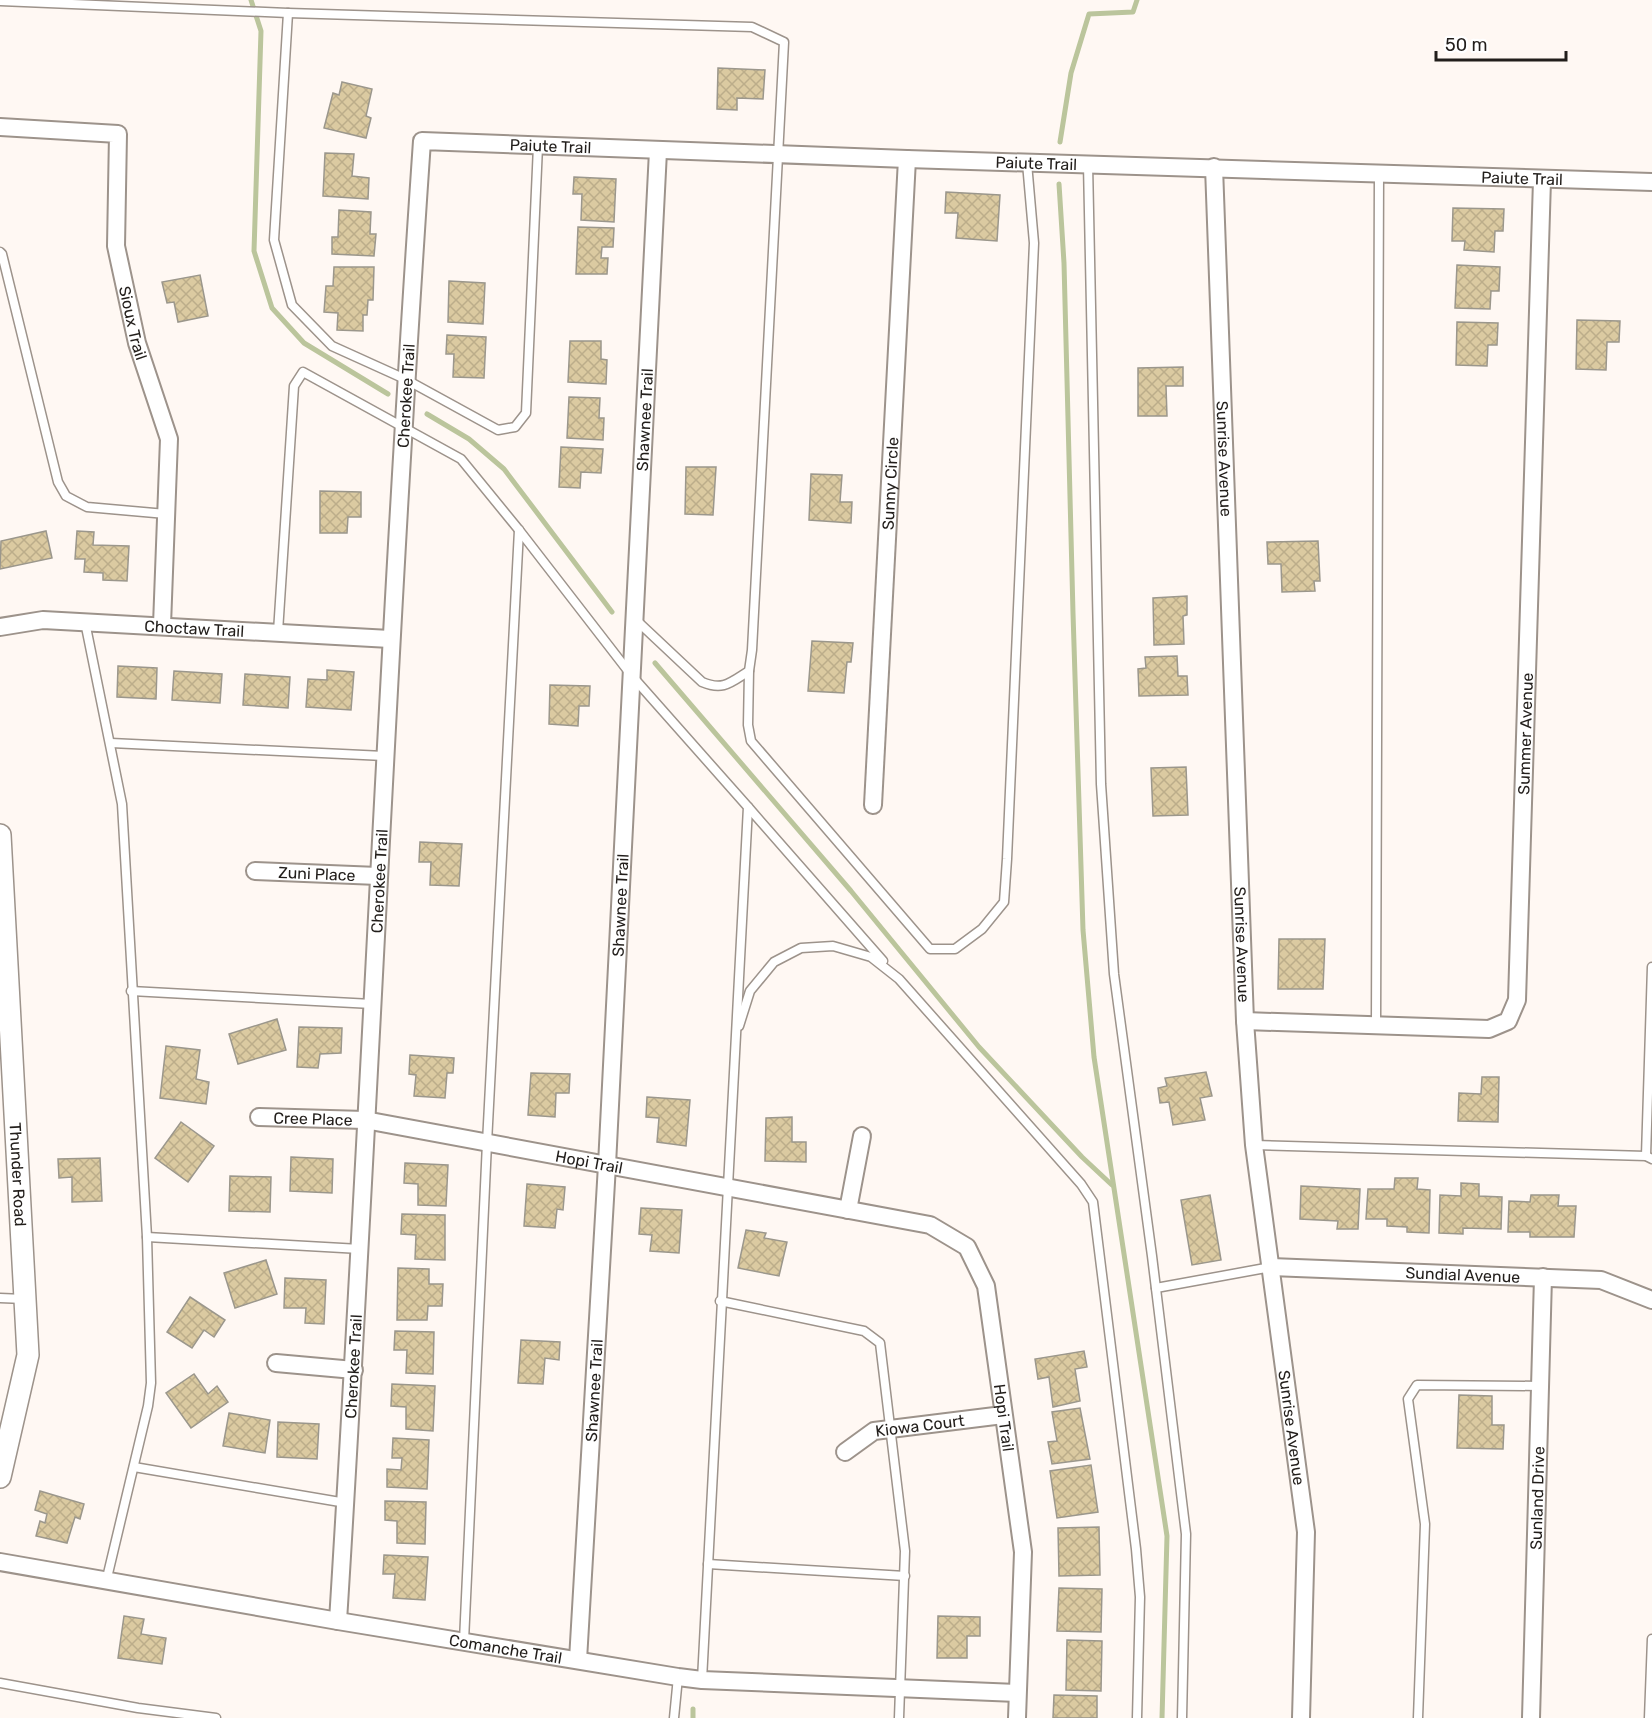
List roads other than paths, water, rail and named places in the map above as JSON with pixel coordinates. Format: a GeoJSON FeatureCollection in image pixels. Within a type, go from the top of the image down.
{"type":"FeatureCollection","features":[{"type":"Feature","properties":{"kind":"street","name":"Sioux Trail"},"geometry":{"type":"LineString","coordinates":[[0,127],[118,134],[116,246],[137,343],[169,439],[162,625]]}},
{"type":"Feature","properties":{"kind":"street","name":"Paiute Trail"},"geometry":{"type":"LineString","coordinates":[[422,141],[658,151],[1652,182]]}},
{"type":"Feature","properties":{"kind":"street","name":"Cherokee Trail"},"geometry":{"type":"LineString","coordinates":[[338,1621],[354,1370],[402,427],[422,141]]}},
{"type":"Feature","properties":{"kind":"street","name":"Shawnee Trail"},"geometry":{"type":"LineString","coordinates":[[578,1660],[607,1165],[658,151]]}},
{"type":"Feature","properties":{"kind":"street","name":"Sunny Circle"},"geometry":{"type":"LineString","coordinates":[[873,805],[907,159]]}},
{"type":"Feature","properties":{"kind":"street","name":"Sunrise Avenue"},"geometry":{"type":"LineString","coordinates":[[1214,167],[1245,1021],[1254,1145],[1306,1532],[1301,1718]]}},
{"type":"Feature","properties":{"kind":"street","name":"Summer Avenue"},"geometry":{"type":"LineString","coordinates":[[1245,1021],[1489,1029],[1508,1021],[1517,1000],[1542,180]]}},
{"type":"Feature","properties":{"kind":"street","name":"Choctaw Trail"},"geometry":{"type":"LineString","coordinates":[[0,627],[43,620],[390,639]]}},
{"type":"Feature","properties":{"kind":"street","name":"Thunder Road"},"geometry":{"type":"LineString","coordinates":[[0,835],[28,1355],[0,1477]]}},
{"type":"Feature","properties":{"kind":"street","name":"Zuni Place"},"geometry":{"type":"LineString","coordinates":[[255,872],[378,876]]}},
{"type":"Feature","properties":{"kind":"street","name":"Cree Place"},"geometry":{"type":"LineString","coordinates":[[259,1117],[365,1120]]}},
{"type":"Feature","properties":{"kind":"street","name":"Hopi Trail"},"geometry":{"type":"LineString","coordinates":[[365,1120],[930,1225],[967,1247],[986,1286],[1023,1552],[1017,1718]]}},
{"type":"Feature","properties":{"kind":"street"},"geometry":{"type":"LineString","coordinates":[[848,1210],[862,1136]]}},
{"type":"Feature","properties":{"kind":"street","name":"Sundial Avenue"},"geometry":{"type":"LineString","coordinates":[[1271,1267],[1601,1280],[1652,1300]]}},
{"type":"Feature","properties":{"kind":"street","name":"Sunland Drive"},"geometry":{"type":"LineString","coordinates":[[1531,1718],[1543,1277]]}},
{"type":"Feature","properties":{"kind":"street"},"geometry":{"type":"LineString","coordinates":[[276,1363],[354,1370]]}},
{"type":"Feature","properties":{"kind":"street","name":"Kiowa Court"},"geometry":{"type":"LineString","coordinates":[[845,1452],[874,1431],[1003,1415]]}},
{"type":"Feature","properties":{"kind":"street","name":"Comanche Trail"},"geometry":{"type":"LineString","coordinates":[[0,1562],[678,1677],[702,1680],[1017,1692]]}},
{"type":"Feature","properties":{"kind":"lane"},"geometry":{"type":"LineString","coordinates":[[0,2],[752,27],[784,42],[753,650],[749,671],[748,725],[751,741],[930,949],[955,949],[982,929],[1004,902],[1034,243],[1027,163]]}},
{"type":"Feature","properties":{"kind":"lane"},"geometry":{"type":"LineString","coordinates":[[288,13],[274,240],[292,305],[332,346],[405,379],[498,430],[515,427],[526,413],[538,146]]}},
{"type":"Feature","properties":{"kind":"lane"},"geometry":{"type":"LineString","coordinates":[[1088,164],[1101,784],[1114,974],[1186,1534],[1182,1718]]}},
{"type":"Feature","properties":{"kind":"lane"},"geometry":{"type":"LineString","coordinates":[[1376,1024],[1379,173]]}},
{"type":"Feature","properties":{"kind":"lane"},"geometry":{"type":"LineString","coordinates":[[0,252],[58,482],[66,496],[87,507],[166,514]]}},
{"type":"Feature","properties":{"kind":"lane"},"geometry":{"type":"LineString","coordinates":[[278,632],[294,386],[303,372],[461,459],[632,676],[1081,1184],[1093,1202],[1136,1549],[1140,1597],[1137,1718]]}},
{"type":"Feature","properties":{"kind":"lane"},"geometry":{"type":"LineString","coordinates":[[464,1641],[519,530]]}},
{"type":"Feature","properties":{"kind":"lane"},"geometry":{"type":"LineString","coordinates":[[634,618],[702,682],[715,687],[731,682],[749,671]]}},
{"type":"Feature","properties":{"kind":"lane"},"geometry":{"type":"LineString","coordinates":[[85,622],[122,804],[147,1237],[151,1383],[148,1406],[106,1581]]}},
{"type":"Feature","properties":{"kind":"lane"},"geometry":{"type":"LineString","coordinates":[[111,743],[384,756]]}},
{"type":"Feature","properties":{"kind":"lane"},"geometry":{"type":"LineString","coordinates":[[702,1680],[720,1301],[748,807]]}},
{"type":"Feature","properties":{"kind":"lane"},"geometry":{"type":"LineString","coordinates":[[735,1038],[750,991],[774,962],[801,948],[833,946],[871,957],[899,979]]}},
{"type":"Feature","properties":{"kind":"lane"},"geometry":{"type":"LineString","coordinates":[[1254,1145],[1649,1158],[1652,967]]}},
{"type":"Feature","properties":{"kind":"lane"},"geometry":{"type":"LineString","coordinates":[[132,991],[372,1004]]}},
{"type":"Feature","properties":{"kind":"lane"},"geometry":{"type":"LineString","coordinates":[[147,1237],[360,1249]]}},
{"type":"Feature","properties":{"kind":"lane"},"geometry":{"type":"LineString","coordinates":[[1156,1288],[1271,1267]]}},
{"type":"Feature","properties":{"kind":"lane"},"geometry":{"type":"LineString","coordinates":[[0,1298],[25,1299]]}},
{"type":"Feature","properties":{"kind":"lane"},"geometry":{"type":"LineString","coordinates":[[720,1301],[864,1331],[880,1343],[905,1551],[899,1718]]}},
{"type":"Feature","properties":{"kind":"lane"},"geometry":{"type":"LineString","coordinates":[[1418,1718],[1425,1524],[1408,1399],[1417,1384],[1540,1386]]}},
{"type":"Feature","properties":{"kind":"lane"},"geometry":{"type":"LineString","coordinates":[[134,1467],[346,1503]]}},
{"type":"Feature","properties":{"kind":"lane"},"geometry":{"type":"LineString","coordinates":[[708,1564],[905,1576]]}},
{"type":"Feature","properties":{"kind":"lane"},"geometry":{"type":"LineString","coordinates":[[1649,1718],[1652,1639]]}},
{"type":"Feature","properties":{"kind":"lane"},"geometry":{"type":"LineString","coordinates":[[674,1718],[678,1677]]}},
{"type":"Feature","properties":{"kind":"lane"},"geometry":{"type":"LineString","coordinates":[[0,1683],[138,1708],[216,1718]]}},
{"type":"Feature","properties":{"kind":"waterway"},"geometry":{"type":"LineString","coordinates":[[251,0],[261,31],[254,251],[272,308],[304,343],[388,394]]}},
{"type":"Feature","properties":{"kind":"waterway"},"geometry":{"type":"LineString","coordinates":[[1060,142],[1071,73],[1089,14],[1133,12],[1137,0]]}},
{"type":"Feature","properties":{"kind":"waterway"},"geometry":{"type":"LineString","coordinates":[[1059,184],[1064,263],[1083,930],[1094,1057],[1167,1536],[1162,1718]]}},
{"type":"Feature","properties":{"kind":"waterway"},"geometry":{"type":"LineString","coordinates":[[427,414],[469,439],[504,469],[612,612]]}},
{"type":"Feature","properties":{"kind":"waterway"},"geometry":{"type":"LineString","coordinates":[[655,663],[851,891],[979,1047],[1082,1157],[1112,1185]]}},
{"type":"Feature","properties":{"kind":"waterway"},"geometry":{"type":"LineString","coordinates":[[693,1709],[693,1718]]}}]}
